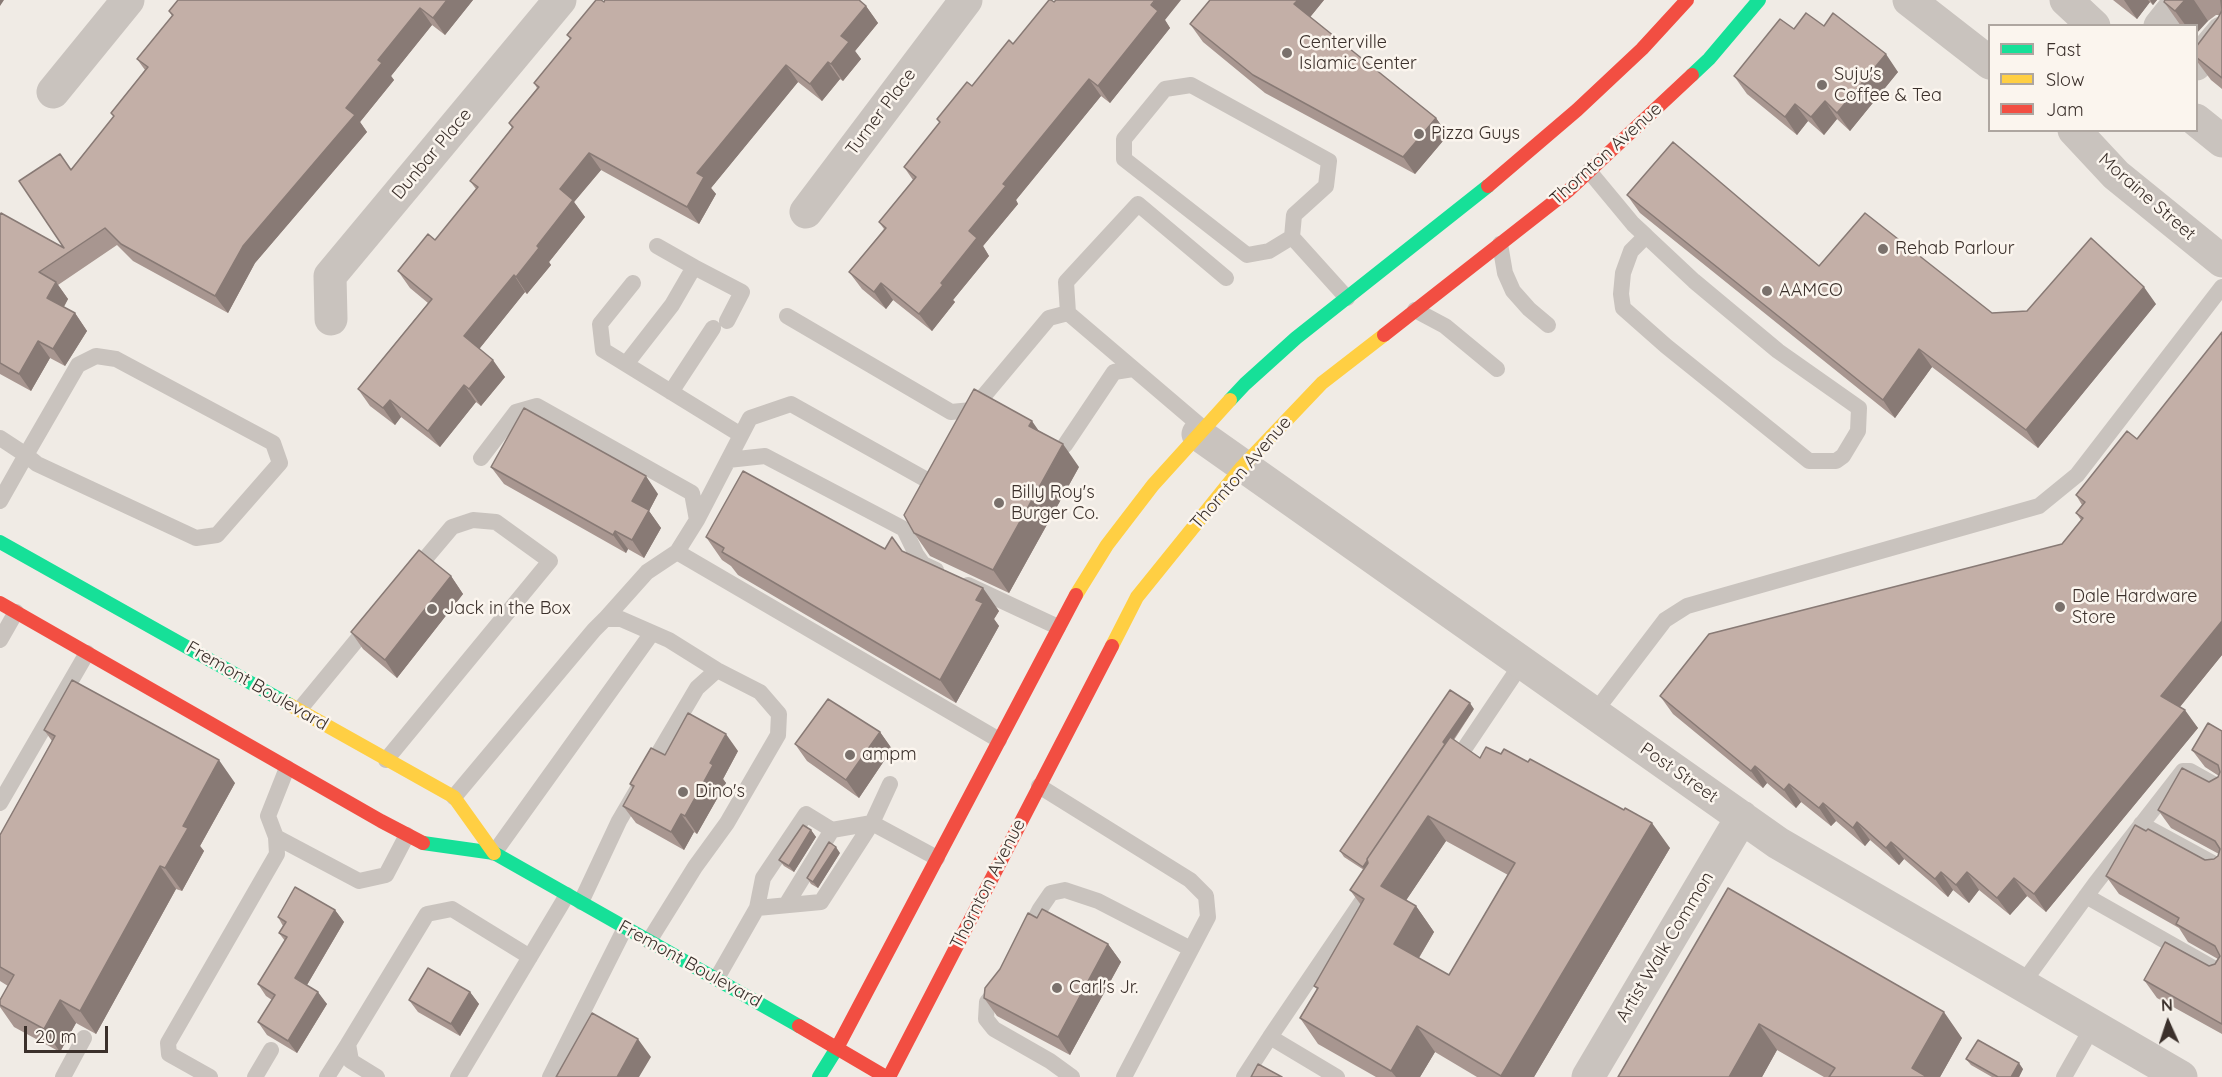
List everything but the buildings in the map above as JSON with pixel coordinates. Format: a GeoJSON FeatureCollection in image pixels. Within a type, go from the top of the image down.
{"type":"FeatureCollection","features":[{"type":"Feature","properties":{"kind":"street"},"geometry":{"type":"LineString","coordinates":[[53,92],[128,0]]}},
{"type":"Feature","properties":{"kind":"street","name":"Dunbar Place"},"geometry":{"type":"LineString","coordinates":[[331,319],[330,276],[560,0]]}},
{"type":"Feature","properties":{"kind":"street"},"geometry":{"type":"LineString","coordinates":[[819,1077],[837,1048],[1058,627],[1107,545],[1153,485],[1245,384],[1296,338],[1505,172],[1577,110],[1642,49],[1687,0]]}},
{"type":"Feature","properties":{"kind":"street","name":"Thornton Avenue"},"geometry":{"type":"LineString","coordinates":[[887,1077],[1137,597],[1242,467],[1322,383],[1569,190],[1709,59],[1759,0]]}},
{"type":"Feature","properties":{"kind":"street"},"geometry":{"type":"LineString","coordinates":[[1909,0],[1988,62]]}},
{"type":"Feature","properties":{"kind":"street"},"geometry":{"type":"LineString","coordinates":[[2066,0],[2092,24]]}},
{"type":"Feature","properties":{"kind":"street"},"geometry":{"type":"LineString","coordinates":[[2162,24],[2181,0]]}},
{"type":"Feature","properties":{"kind":"street","name":"Turner Place"},"geometry":{"type":"LineString","coordinates":[[806,212],[954,4]]}},
{"type":"Feature","properties":{"kind":"street"},"geometry":{"type":"LineString","coordinates":[[2198,62],[2222,33]]}},
{"type":"Feature","properties":{"kind":"street"},"geometry":{"type":"LineString","coordinates":[[2198,122],[2222,141]]}},
{"type":"Feature","properties":{"kind":"street","name":"Moraine Street"},"geometry":{"type":"LineString","coordinates":[[2076,132],[2116,175],[2222,261]]}},
{"type":"Feature","properties":{"kind":"street","name":"Post Street"},"geometry":{"type":"LineString","coordinates":[[1201,431],[1242,467],[1778,843],[2181,1077]]}},
{"type":"Feature","properties":{"kind":"street","name":"Fremont Boulevard"},"geometry":{"type":"LineString","coordinates":[[0,542],[454,797],[494,852],[887,1077]]}},
{"type":"Feature","properties":{"kind":"street","name":"Fremont Boulevard"},"geometry":{"type":"LineString","coordinates":[[0,603],[286,768],[425,844],[494,852]]}},
{"type":"Feature","properties":{"kind":"street","name":"Artist Walk Common"},"geometry":{"type":"LineString","coordinates":[[1588,1077],[1742,817]]}},
{"type":"Feature","properties":{"kind":"lane"},"geometry":{"type":"LineString","coordinates":[[1292,237],[1269,251],[1247,255],[1124,159],[1124,140],[1165,89],[1191,85],[1329,161],[1326,186],[1294,215],[1292,237],[1347,298]]}},
{"type":"Feature","properties":{"kind":"lane"},"geometry":{"type":"LineString","coordinates":[[1589,171],[1633,224],[1646,236],[1694,281],[1778,351],[1859,408],[1858,431],[1843,456],[1836,461],[1809,461],[1709,382],[1623,308],[1621,294],[1623,273],[1631,251],[1646,236]]}},
{"type":"Feature","properties":{"kind":"lane"},"geometry":{"type":"LineString","coordinates":[[1201,431],[1068,314],[1066,282],[1138,204],[1226,278]]}},
{"type":"Feature","properties":{"kind":"lane"},"geometry":{"type":"LineString","coordinates":[[1500,244],[1505,273],[1513,291],[1548,325]]}},
{"type":"Feature","properties":{"kind":"lane"},"geometry":{"type":"LineString","coordinates":[[657,246],[742,292],[671,392]]}},
{"type":"Feature","properties":{"kind":"lane"},"geometry":{"type":"LineString","coordinates":[[626,364],[672,305],[694,267]]}},
{"type":"Feature","properties":{"kind":"lane"},"geometry":{"type":"LineString","coordinates":[[633,283],[600,324],[603,350],[741,435]]}},
{"type":"Feature","properties":{"kind":"lane"},"geometry":{"type":"LineString","coordinates":[[1594,713],[1665,620],[1688,606],[2039,507],[2077,475],[2222,287]]}},
{"type":"Feature","properties":{"kind":"lane"},"geometry":{"type":"LineString","coordinates":[[1415,310],[1445,326],[1497,369]]}},
{"type":"Feature","properties":{"kind":"lane"},"geometry":{"type":"LineString","coordinates":[[787,316],[951,412],[972,410],[1049,318],[1068,314]]}},
{"type":"Feature","properties":{"kind":"lane"},"geometry":{"type":"LineString","coordinates":[[0,438],[26,454],[37,464],[196,538],[217,535],[280,463],[273,442],[116,359],[96,356],[78,365],[26,454],[0,501]]}},
{"type":"Feature","properties":{"kind":"lane"},"geometry":{"type":"LineString","coordinates":[[1065,445],[1114,372],[1133,369]]}},
{"type":"Feature","properties":{"kind":"lane"},"geometry":{"type":"LineString","coordinates":[[454,797],[594,630],[647,572],[677,552],[697,520],[750,418],[790,404],[934,484]]}},
{"type":"Feature","properties":{"kind":"lane"},"geometry":{"type":"LineString","coordinates":[[481,458],[516,412],[537,406],[692,493],[697,520]]}},
{"type":"Feature","properties":{"kind":"lane"},"geometry":{"type":"LineString","coordinates":[[728,460],[765,456],[904,529],[915,554],[924,564],[1058,627]]}},
{"type":"Feature","properties":{"kind":"lane"},"geometry":{"type":"LineString","coordinates":[[386,760],[550,561],[496,522],[473,520],[452,527],[406,581]]}},
{"type":"Feature","properties":{"kind":"lane"},"geometry":{"type":"LineString","coordinates":[[677,552],[999,740]]}},
{"type":"Feature","properties":{"kind":"lane"},"geometry":{"type":"LineString","coordinates":[[300,709],[384,609]]}},
{"type":"Feature","properties":{"kind":"lane"},"geometry":{"type":"LineString","coordinates":[[0,640],[16,612]]}},
{"type":"Feature","properties":{"kind":"lane"},"geometry":{"type":"LineString","coordinates":[[605,619],[621,619],[669,640],[717,670],[760,692],[779,714],[778,735],[727,823],[695,867],[649,941]]}},
{"type":"Feature","properties":{"kind":"lane"},"geometry":{"type":"LineString","coordinates":[[494,852],[652,633]]}},
{"type":"Feature","properties":{"kind":"lane"},"geometry":{"type":"LineString","coordinates":[[0,803],[87,653]]}},
{"type":"Feature","properties":{"kind":"lane"},"geometry":{"type":"LineString","coordinates":[[1443,781],[1522,663]]}},
{"type":"Feature","properties":{"kind":"lane"},"geometry":{"type":"LineString","coordinates":[[458,1077],[530,957],[574,899],[697,688],[717,670]]}},
{"type":"Feature","properties":{"kind":"lane"},"geometry":{"type":"LineString","coordinates":[[210,1077],[169,1054],[168,1043],[277,854],[276,837],[268,816],[286,768]]}},
{"type":"Feature","properties":{"kind":"lane"},"geometry":{"type":"LineString","coordinates":[[2022,984],[2086,896],[2183,771],[2190,771],[2222,789]]}},
{"type":"Feature","properties":{"kind":"lane"},"geometry":{"type":"LineString","coordinates":[[758,908],[821,902],[872,823],[890,784]]}},
{"type":"Feature","properties":{"kind":"lane"},"geometry":{"type":"LineString","coordinates":[[1039,786],[1190,880],[1206,896],[1208,917],[1124,1077]]}},
{"type":"Feature","properties":{"kind":"lane"},"geometry":{"type":"LineString","coordinates":[[717,978],[758,908],[763,878],[806,814],[832,830],[872,823],[937,858]]}},
{"type":"Feature","properties":{"kind":"lane"},"geometry":{"type":"LineString","coordinates":[[2141,824],[2222,868]]}},
{"type":"Feature","properties":{"kind":"lane"},"geometry":{"type":"LineString","coordinates":[[786,905],[832,830]]}},
{"type":"Feature","properties":{"kind":"lane"},"geometry":{"type":"LineString","coordinates":[[276,837],[359,881],[386,875],[407,834]]}},
{"type":"Feature","properties":{"kind":"lane"},"geometry":{"type":"LineString","coordinates":[[1244,1077],[1383,870]]}},
{"type":"Feature","properties":{"kind":"lane"},"geometry":{"type":"LineString","coordinates":[[1018,951],[1040,909],[1052,893],[1065,890],[1098,901],[1191,949]]}},
{"type":"Feature","properties":{"kind":"lane"},"geometry":{"type":"LineString","coordinates":[[2086,896],[2222,973]]}},
{"type":"Feature","properties":{"kind":"lane"},"geometry":{"type":"LineString","coordinates":[[327,1077],[427,914],[452,909],[530,957]]}},
{"type":"Feature","properties":{"kind":"lane"},"geometry":{"type":"LineString","coordinates":[[550,1077],[625,928]]}},
{"type":"Feature","properties":{"kind":"lane"},"geometry":{"type":"LineString","coordinates":[[1008,971],[987,1002],[986,1019],[994,1029],[1050,1061],[1072,1077]]}},
{"type":"Feature","properties":{"kind":"lane"},"geometry":{"type":"LineString","coordinates":[[2064,1077],[2093,1026]]}},
{"type":"Feature","properties":{"kind":"lane"},"geometry":{"type":"LineString","coordinates":[[1270,1037],[1337,1077]]}},
{"type":"Feature","properties":{"kind":"lane"},"geometry":{"type":"LineString","coordinates":[[63,1077],[84,1038]]}},
{"type":"Feature","properties":{"kind":"lane"},"geometry":{"type":"LineString","coordinates":[[348,1044],[351,1061],[377,1077]]}},
{"type":"Feature","properties":{"kind":"lane"},"geometry":{"type":"LineString","coordinates":[[255,1077],[271,1050]]}},
{"type":"Feature","properties":{"kind":"traffic: fast"},"geometry":{"type":"LineString","coordinates":[[1692,75],[1709,59],[1759,0]]}},
{"type":"Feature","properties":{"kind":"traffic: fast"},"geometry":{"type":"LineString","coordinates":[[1230,400],[1296,338],[1488,186]]}},
{"type":"Feature","properties":{"kind":"traffic: fast"},"geometry":{"type":"LineString","coordinates":[[0,542],[290,705]]}},
{"type":"Feature","properties":{"kind":"traffic: fast"},"geometry":{"type":"LineString","coordinates":[[423,843],[494,853],[799,1026]]}},
{"type":"Feature","properties":{"kind":"traffic: fast"},"geometry":{"type":"LineString","coordinates":[[819,1077],[837,1048]]}},
{"type":"Feature","properties":{"kind":"traffic: slow"},"geometry":{"type":"LineString","coordinates":[[1112,646],[1137,597],[1242,467],[1322,383],[1384,335]]}},
{"type":"Feature","properties":{"kind":"traffic: slow"},"geometry":{"type":"LineString","coordinates":[[1076,595],[1107,545],[1153,485],[1230,400]]}},
{"type":"Feature","properties":{"kind":"traffic: slow"},"geometry":{"type":"LineString","coordinates":[[290,705],[454,797],[494,853]]}},
{"type":"Feature","properties":{"kind":"traffic: jam"},"geometry":{"type":"LineString","coordinates":[[1488,186],[1577,110],[1642,49],[1687,0]]}},
{"type":"Feature","properties":{"kind":"traffic: jam"},"geometry":{"type":"LineString","coordinates":[[1384,335],[1569,190],[1692,75]]}},
{"type":"Feature","properties":{"kind":"traffic: jam"},"geometry":{"type":"LineString","coordinates":[[837,1048],[1076,595]]}},
{"type":"Feature","properties":{"kind":"traffic: jam"},"geometry":{"type":"LineString","coordinates":[[0,603],[423,843]]}},
{"type":"Feature","properties":{"kind":"traffic: jam"},"geometry":{"type":"LineString","coordinates":[[889,1077],[1112,646]]}},
{"type":"Feature","properties":{"kind":"traffic: jam"},"geometry":{"type":"LineString","coordinates":[[799,1026],[886,1077]]}},
{"type":"Feature","properties":{"kind":"place","name":"Centerville Islamic Center"},"geometry":{"type":"Point","coordinates":[1287,53]}},
{"type":"Feature","properties":{"kind":"place","name":"Suju's Coffee & Tea"},"geometry":{"type":"Point","coordinates":[1822,85]}},
{"type":"Feature","properties":{"kind":"place","name":"Pizza Guys"},"geometry":{"type":"Point","coordinates":[1419,134]}},
{"type":"Feature","properties":{"kind":"place","name":"Rehab Parlour"},"geometry":{"type":"Point","coordinates":[1883,249]}},
{"type":"Feature","properties":{"kind":"place","name":"AAMCO"},"geometry":{"type":"Point","coordinates":[1767,291]}},
{"type":"Feature","properties":{"kind":"place","name":"Billy Roy's Burger Co."},"geometry":{"type":"Point","coordinates":[999,503]}},
{"type":"Feature","properties":{"kind":"place","name":"Dale Hardware Store"},"geometry":{"type":"Point","coordinates":[2060,607]}},
{"type":"Feature","properties":{"kind":"place","name":"Jack in the Box"},"geometry":{"type":"Point","coordinates":[432,609]}},
{"type":"Feature","properties":{"kind":"place","name":"ampm"},"geometry":{"type":"Point","coordinates":[850,755]}},
{"type":"Feature","properties":{"kind":"place","name":"Dino's"},"geometry":{"type":"Point","coordinates":[683,792]}},
{"type":"Feature","properties":{"kind":"place","name":"Carl's Jr."},"geometry":{"type":"Point","coordinates":[1057,988]}}]}
